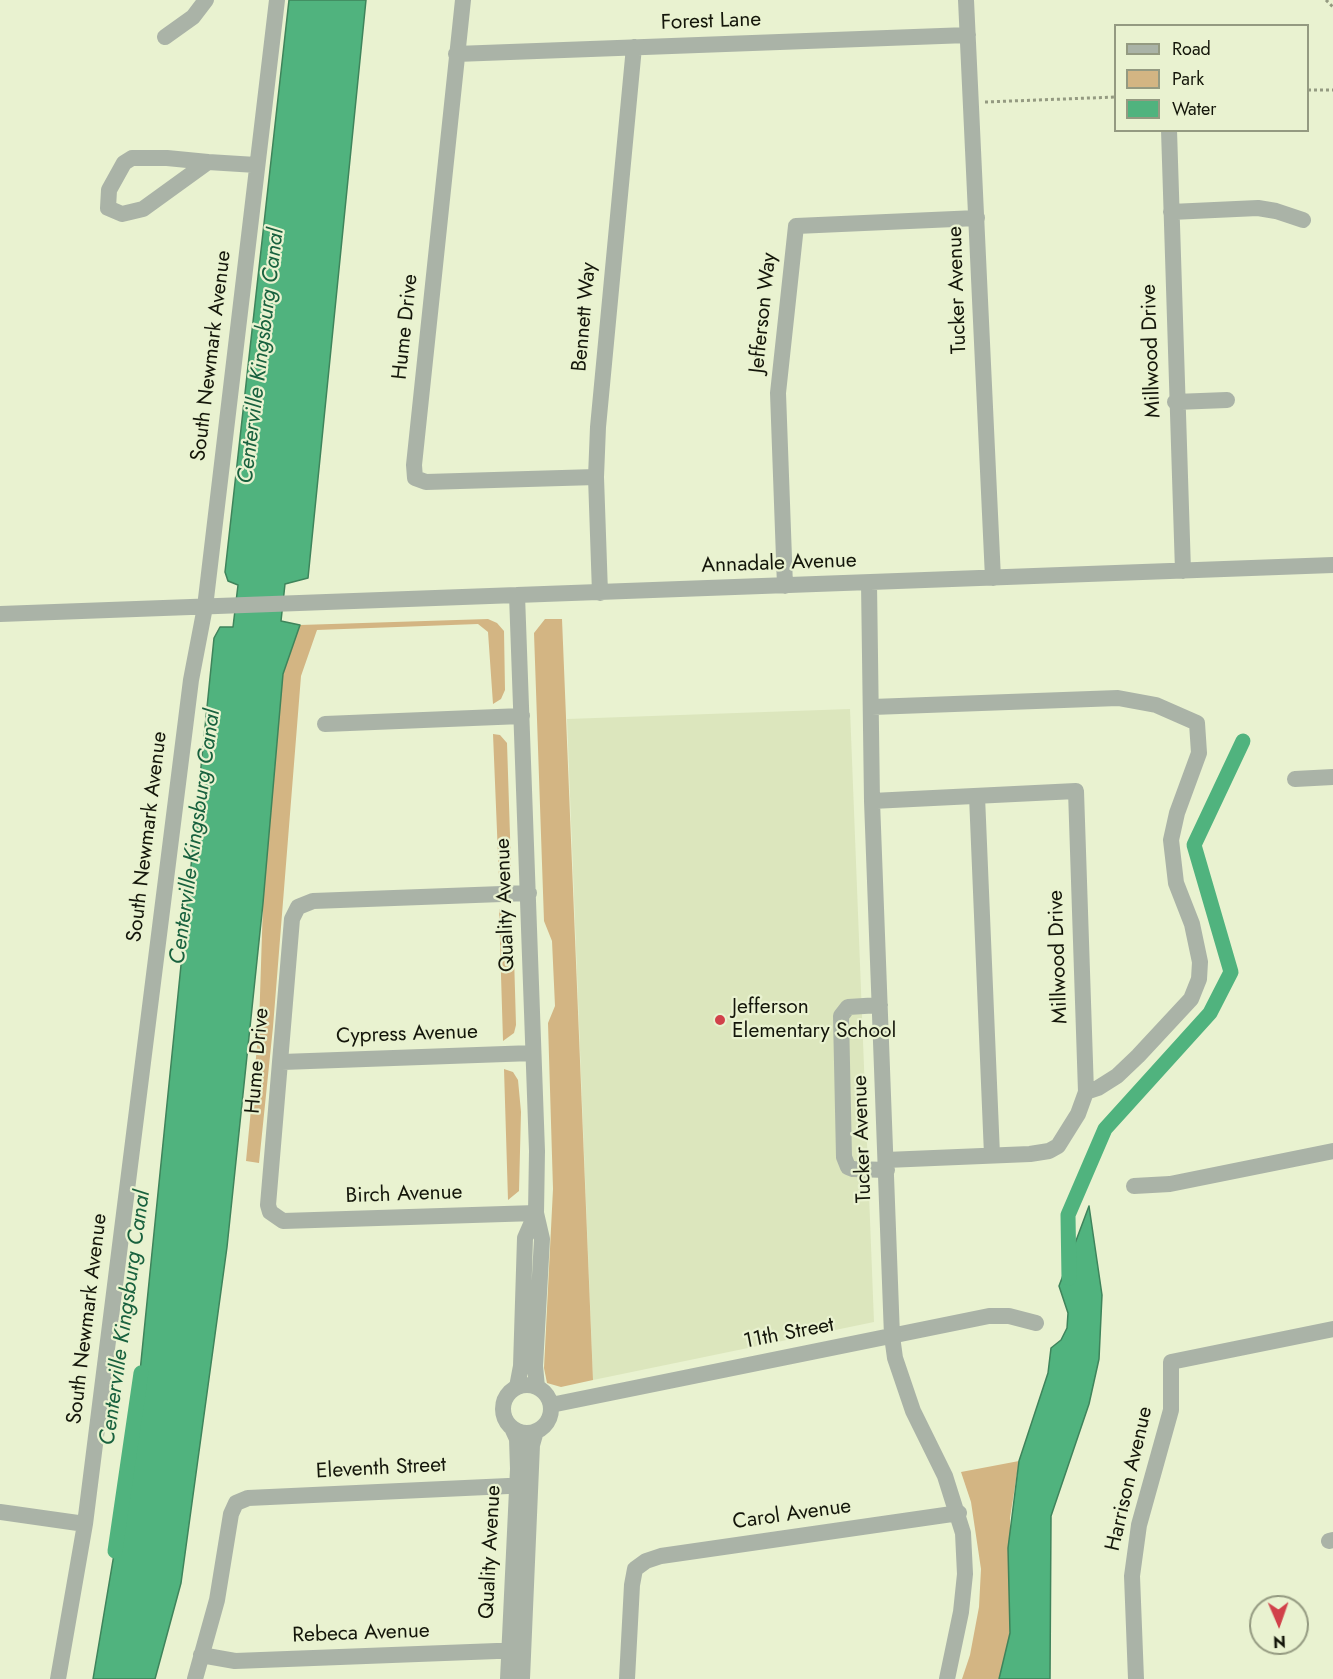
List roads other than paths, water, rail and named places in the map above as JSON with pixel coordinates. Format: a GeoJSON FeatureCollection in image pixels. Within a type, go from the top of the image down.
{"type":"FeatureCollection","features":[{"type":"Feature","properties":{"kind":"street"},"geometry":{"type":"LineString","coordinates":[[165,37],[193,18],[206,0]]}},
{"type":"Feature","properties":{"kind":"street","name":"South Newmark Avenue"},"geometry":{"type":"LineString","coordinates":[[58,1679],[85,1524],[190,680],[205,607],[277,0]]}},
{"type":"Feature","properties":{"kind":"street","name":"Hume Drive"},"geometry":{"type":"LineString","coordinates":[[463,0],[414,465],[415,478],[426,482],[596,477]]}},
{"type":"Feature","properties":{"kind":"street","name":"Tucker Avenue"},"geometry":{"type":"LineString","coordinates":[[966,0],[993,578]]}},
{"type":"Feature","properties":{"kind":"street","name":"Forest Lane"},"geometry":{"type":"LineString","coordinates":[[456,54],[968,35]]}},
{"type":"Feature","properties":{"kind":"street","name":"Bennett Way"},"geometry":{"type":"LineString","coordinates":[[600,593],[596,477],[602,380],[634,47]]}},
{"type":"Feature","properties":{"kind":"street","name":"Millwood Drive"},"geometry":{"type":"LineString","coordinates":[[1169,132],[1183,571]]}},
{"type":"Feature","properties":{"kind":"street"},"geometry":{"type":"LineString","coordinates":[[208,162],[142,209],[122,214],[108,208],[109,190],[124,163],[132,159],[167,158],[256,165]]}},
{"type":"Feature","properties":{"kind":"street"},"geometry":{"type":"LineString","coordinates":[[1171,212],[1258,208],[1303,220]]}},
{"type":"Feature","properties":{"kind":"street","name":"Jefferson Way"},"geometry":{"type":"LineString","coordinates":[[785,586],[778,393],[796,226],[977,218]]}},
{"type":"Feature","properties":{"kind":"street"},"geometry":{"type":"LineString","coordinates":[[1176,402],[1227,400]]}},
{"type":"Feature","properties":{"kind":"street","name":"Annadale Avenue"},"geometry":{"type":"LineString","coordinates":[[0,614],[1333,565]]}},
{"type":"Feature","properties":{"kind":"street","name":"Tucker Avenue"},"geometry":{"type":"LineString","coordinates":[[869,583],[872,801],[892,1336],[895,1358],[913,1411],[945,1476],[959,1513],[965,1574],[955,1649],[947,1679]]}},
{"type":"Feature","properties":{"kind":"street","name":"Quality Avenue"},"geometry":{"type":"LineString","coordinates":[[517,596],[537,1151],[536,1214],[542,1239],[535,1366],[537,1387]]}},
{"type":"Feature","properties":{"kind":"street"},"geometry":{"type":"LineString","coordinates":[[872,707],[1118,698],[1156,705],[1197,723],[1200,730],[1199,753],[1177,813],[1171,840],[1171,859],[1176,882],[1192,924],[1200,962],[1201,971],[1197,986],[1191,999],[1138,1056],[1117,1076],[1098,1088],[1086,1092]]}},
{"type":"Feature","properties":{"kind":"street"},"geometry":{"type":"LineString","coordinates":[[325,724],[522,716]]}},
{"type":"Feature","properties":{"kind":"street"},"geometry":{"type":"LineString","coordinates":[[1295,779],[1333,777]]}},
{"type":"Feature","properties":{"kind":"street","name":"Millwood Drive"},"geometry":{"type":"LineString","coordinates":[[872,801],[1076,791],[1086,1092],[1078,1114],[1058,1146],[1030,1154],[992,1155],[853,1169],[848,1167],[844,1157],[841,1016],[848,1007],[880,1005]]}},
{"type":"Feature","properties":{"kind":"street"},"geometry":{"type":"LineString","coordinates":[[977,796],[992,1155]]}},
{"type":"Feature","properties":{"kind":"street","name":"Hume Drive"},"geometry":{"type":"LineString","coordinates":[[275,1217],[268,1205],[282,1062],[292,919],[298,907],[313,901],[529,893]]}},
{"type":"Feature","properties":{"kind":"street","name":"Cypress Avenue"},"geometry":{"type":"LineString","coordinates":[[282,1062],[533,1053]]}},
{"type":"Feature","properties":{"kind":"street"},"geometry":{"type":"LineString","coordinates":[[1134,1186],[1170,1184],[1333,1151]]}},
{"type":"Feature","properties":{"kind":"street","name":"Quality Avenue"},"geometry":{"type":"LineString","coordinates":[[517,1387],[520,1366],[525,1238],[536,1214]]}},
{"type":"Feature","properties":{"kind":"street","name":"Birch Avenue"},"geometry":{"type":"LineString","coordinates":[[275,1217],[283,1221],[536,1214]]}},
{"type":"Feature","properties":{"kind":"street","name":"11th Street"},"geometry":{"type":"LineString","coordinates":[[551,1405],[989,1316],[1009,1316],[1036,1323]]}},
{"type":"Feature","properties":{"kind":"street","name":"Harrison Avenue"},"geometry":{"type":"LineString","coordinates":[[1136,1679],[1132,1576],[1139,1525],[1171,1410],[1171,1362],[1333,1329]]}},
{"type":"Feature","properties":{"kind":"street"},"geometry":{"type":"LineString","coordinates":[[517,1387],[537,1387],[543,1391],[551,1405],[549,1419],[536,1431],[525,1433],[512,1428],[504,1416],[503,1402],[506,1396],[517,1387]]}},
{"type":"Feature","properties":{"kind":"street","name":"Quality Avenue"},"geometry":{"type":"LineString","coordinates":[[512,1428],[517,1438],[524,1486]]}},
{"type":"Feature","properties":{"kind":"street","name":"Quality Avenue"},"geometry":{"type":"LineString","coordinates":[[507,1679],[516,1650],[524,1486],[536,1431]]}},
{"type":"Feature","properties":{"kind":"street","name":"Eleventh Street"},"geometry":{"type":"LineString","coordinates":[[201,1655],[218,1600],[231,1514],[236,1503],[248,1498],[524,1486]]}},
{"type":"Feature","properties":{"kind":"street"},"geometry":{"type":"LineString","coordinates":[[0,1512],[85,1524]]}},
{"type":"Feature","properties":{"kind":"street","name":"Carol Avenue"},"geometry":{"type":"LineString","coordinates":[[627,1679],[635,1569],[646,1560],[959,1513]]}},
{"type":"Feature","properties":{"kind":"street","name":"Quality Avenue"},"geometry":{"type":"LineString","coordinates":[[516,1650],[522,1679]]}},
{"type":"Feature","properties":{"kind":"street","name":"Rebeca Avenue"},"geometry":{"type":"LineString","coordinates":[[201,1655],[235,1661],[516,1650]]}},
{"type":"Feature","properties":{"kind":"street"},"geometry":{"type":"LineString","coordinates":[[195,1679],[201,1655]]}},
{"type":"Feature","properties":{"kind":"water"},"geometry":{"type":"Polygon","coordinates":[[[289,0],[366,0],[308,578],[285,584],[281,621],[300,625],[283,674],[263,903],[227,1247],[181,1583],[155,1679],[93,1679],[133,1441],[214,638],[220,627],[233,627],[238,585],[228,581],[225,572],[289,0]]]}},
{"type":"Feature","properties":{"kind":"water"},"geometry":{"type":"Polygon","coordinates":[[[1089,1206],[1102,1295],[1099,1359],[1089,1404],[1051,1516],[1050,1679],[999,1679],[1010,1633],[1008,1548],[1019,1461],[1048,1373],[1051,1348],[1061,1340],[1067,1328],[1068,1313],[1059,1286],[1089,1206]]]}},
{"type":"Feature","properties":{"kind":"waterway"},"geometry":{"type":"LineString","coordinates":[[1069,1278],[1068,1215],[1105,1129],[1210,1013],[1231,972],[1194,845],[1243,741]]}},
{"type":"Feature","properties":{"kind":"waterway","name":"Centerville Kingsburg Canal"},"geometry":{"type":"LineString","coordinates":[[115,1551],[141,1373]]}},
{"type":"Feature","properties":{"kind":"place","name":"Jefferson Elementary School"},"geometry":{"type":"Point","coordinates":[720,1020]}}]}
